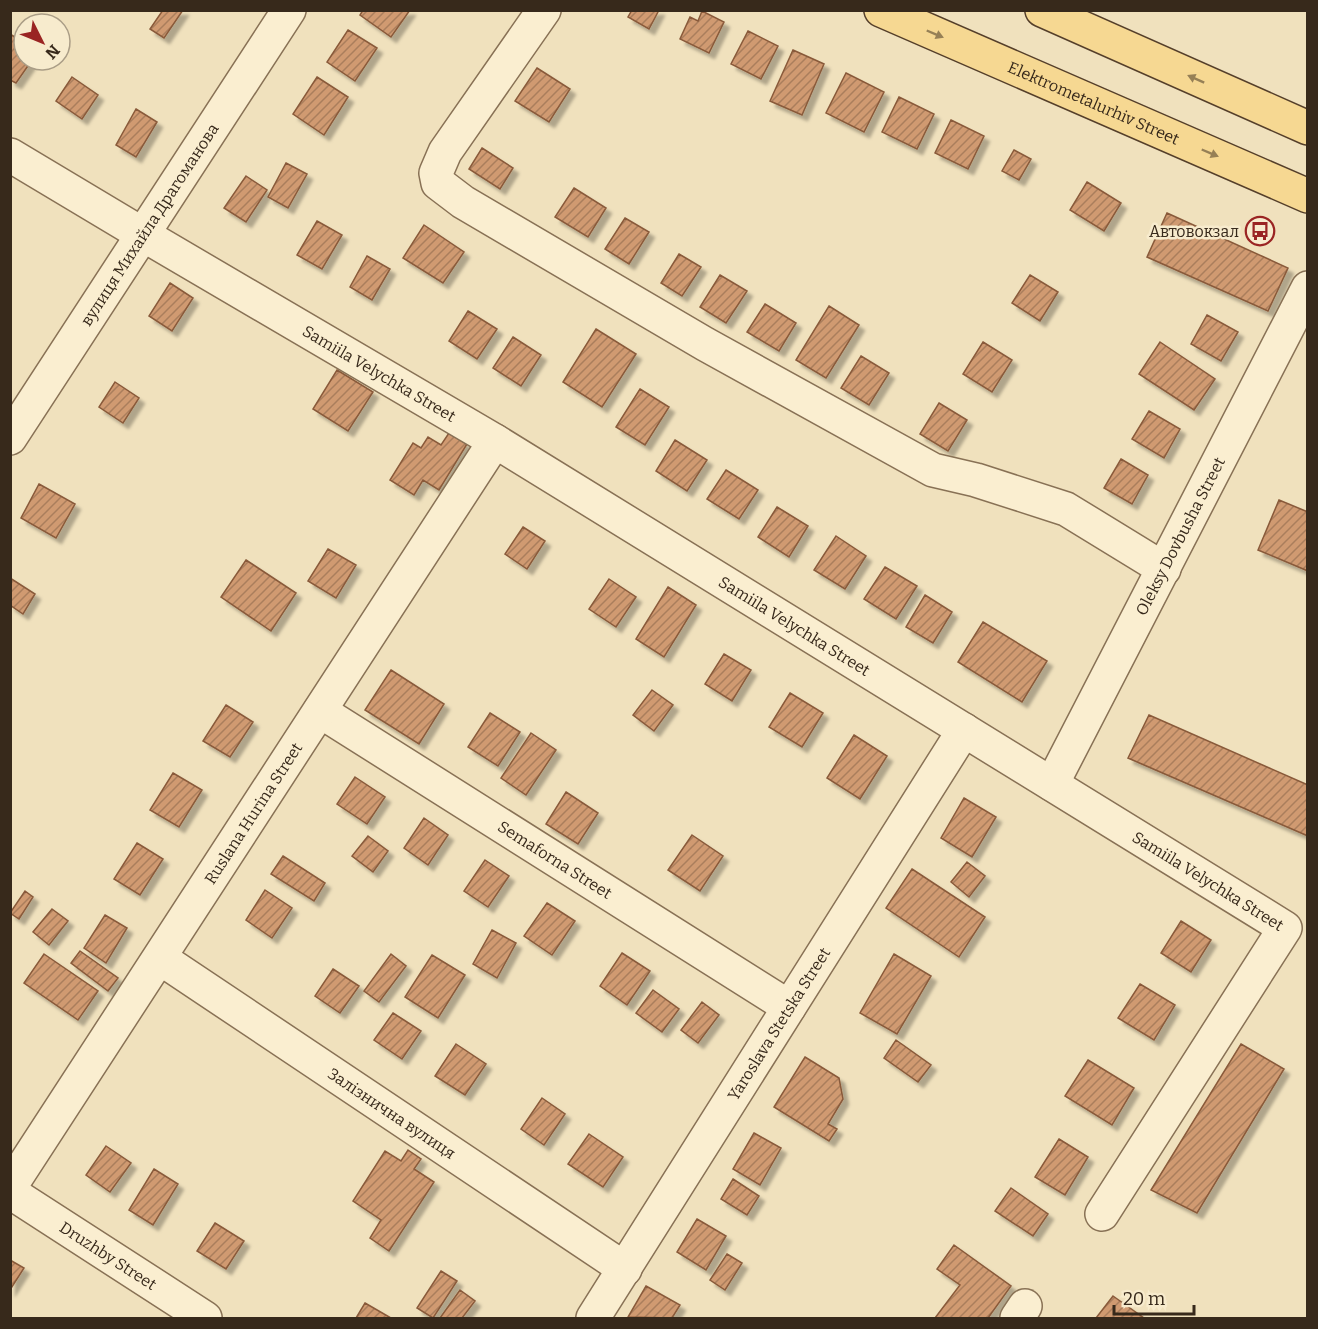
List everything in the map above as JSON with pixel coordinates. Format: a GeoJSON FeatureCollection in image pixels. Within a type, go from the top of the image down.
{"type":"FeatureCollection","features":[{"type":"Feature","properties":{"kind":"main road","name":"Elektrometalurhiv Street"},"geometry":{"type":"LineString","coordinates":[[881,10],[1308,196]]}},
{"type":"Feature","properties":{"kind":"main road"},"geometry":{"type":"LineString","coordinates":[[1042,10],[1308,128]]}},
{"type":"Feature","properties":{"kind":"street","name":"вулиця Михайла Драгоманова"},"geometry":{"type":"LineString","coordinates":[[10,438],[289,10]]}},
{"type":"Feature","properties":{"kind":"street"},"geometry":{"type":"LineString","coordinates":[[544,10],[445,152],[436,173],[438,183],[463,202],[705,344],[933,470],[976,480],[1066,509],[1164,569]]}},
{"type":"Feature","properties":{"kind":"street","name":"Samiila Velychka Street"},"geometry":{"type":"LineString","coordinates":[[10,155],[495,441],[1285,928],[1102,1214]]}},
{"type":"Feature","properties":{"kind":"street","name":"Oleksy Dovbusha Street"},"geometry":{"type":"LineString","coordinates":[[1052,784],[1308,288]]}},
{"type":"Feature","properties":{"kind":"street","name":"Ruslana Hurina Street"},"geometry":{"type":"LineString","coordinates":[[10,1187],[495,441]]}},
{"type":"Feature","properties":{"kind":"street","name":"Semaforna Street"},"geometry":{"type":"LineString","coordinates":[[320,711],[789,1007]]}},
{"type":"Feature","properties":{"kind":"street","name":"Yaroslava Stetska Street"},"geometry":{"type":"LineString","coordinates":[[593,1318],[964,730]]}},
{"type":"Feature","properties":{"kind":"street","name":"Залізнична вулиця"},"geometry":{"type":"LineString","coordinates":[[160,958],[625,1269]]}},
{"type":"Feature","properties":{"kind":"street","name":"Druzhby Street"},"geometry":{"type":"LineString","coordinates":[[10,1192],[205,1318]]}},
{"type":"Feature","properties":{"kind":"building"},"geometry":{"type":"Polygon","coordinates":[[[163,10],[183,10],[164,38],[150,29],[163,10]]]}},
{"type":"Feature","properties":{"kind":"building"},"geometry":{"type":"Polygon","coordinates":[[[363,10],[410,10],[391,37],[360,15],[363,10]]]}},
{"type":"Feature","properties":{"kind":"building"},"geometry":{"type":"Polygon","coordinates":[[[632,10],[659,10],[649,29],[628,17],[632,10]]]}},
{"type":"Feature","properties":{"kind":"building"},"geometry":{"type":"Polygon","coordinates":[[[702,11],[724,22],[709,53],[680,39],[690,17],[698,21],[702,11]]]}},
{"type":"Feature","properties":{"kind":"building"},"geometry":{"type":"Polygon","coordinates":[[[348,30],[377,48],[355,81],[327,62],[348,30]]]}},
{"type":"Feature","properties":{"kind":"building"},"geometry":{"type":"Polygon","coordinates":[[[748,31],[778,46],[761,79],[731,64],[748,31]]]}},
{"type":"Feature","properties":{"kind":"building"},"geometry":{"type":"Polygon","coordinates":[[[10,34],[12,35],[12,72],[24,72],[16,83],[10,80],[10,34]]]}},
{"type":"Feature","properties":{"kind":"building"},"geometry":{"type":"Polygon","coordinates":[[[793,50],[824,64],[802,115],[770,101],[793,50]]]}},
{"type":"Feature","properties":{"kind":"building"},"geometry":{"type":"Polygon","coordinates":[[[537,68],[570,89],[549,122],[515,101],[537,68]]]}},
{"type":"Feature","properties":{"kind":"building"},"geometry":{"type":"Polygon","coordinates":[[[846,73],[884,92],[864,132],[826,113],[846,73]]]}},
{"type":"Feature","properties":{"kind":"building"},"geometry":{"type":"Polygon","coordinates":[[[72,77],[98,95],[82,119],[56,101],[72,77]]]}},
{"type":"Feature","properties":{"kind":"building"},"geometry":{"type":"Polygon","coordinates":[[[317,77],[348,97],[324,135],[293,114],[317,77]]]}},
{"type":"Feature","properties":{"kind":"building"},"geometry":{"type":"Polygon","coordinates":[[[899,97],[934,114],[917,149],[882,132],[899,97]]]}},
{"type":"Feature","properties":{"kind":"building"},"geometry":{"type":"Polygon","coordinates":[[[136,109],[157,122],[136,157],[116,145],[136,109]]]}},
{"type":"Feature","properties":{"kind":"building"},"geometry":{"type":"Polygon","coordinates":[[[951,120],[984,136],[968,169],[935,153],[951,120]]]}},
{"type":"Feature","properties":{"kind":"building"},"geometry":{"type":"Polygon","coordinates":[[[482,148],[513,168],[500,189],[469,169],[482,148]]]}},
{"type":"Feature","properties":{"kind":"building"},"geometry":{"type":"Polygon","coordinates":[[[1014,150],[1031,159],[1019,180],[1002,171],[1014,150]]]}},
{"type":"Feature","properties":{"kind":"building"},"geometry":{"type":"Polygon","coordinates":[[[286,163],[307,174],[288,208],[268,197],[286,163]]]}},
{"type":"Feature","properties":{"kind":"building"},"geometry":{"type":"Polygon","coordinates":[[[246,176],[267,190],[246,222],[224,208],[246,176]]]}},
{"type":"Feature","properties":{"kind":"building"},"geometry":{"type":"Polygon","coordinates":[[[1087,182],[1121,203],[1104,231],[1070,210],[1087,182]]]}},
{"type":"Feature","properties":{"kind":"building"},"geometry":{"type":"Polygon","coordinates":[[[574,188],[606,208],[588,237],[555,217],[574,188]]]}},
{"type":"Feature","properties":{"kind":"building"},"geometry":{"type":"Polygon","coordinates":[[[1167,213],[1288,268],[1268,311],[1147,257],[1167,213]]]}},
{"type":"Feature","properties":{"kind":"building"},"geometry":{"type":"Polygon","coordinates":[[[625,218],[649,232],[629,264],[605,249],[625,218]]]}},
{"type":"Feature","properties":{"kind":"building"},"geometry":{"type":"Polygon","coordinates":[[[317,221],[342,235],[322,269],[297,255],[317,221]]]}},
{"type":"Feature","properties":{"kind":"building"},"geometry":{"type":"Polygon","coordinates":[[[424,225],[464,252],[443,283],[403,258],[424,225]]]}},
{"type":"Feature","properties":{"kind":"building"},"geometry":{"type":"Polygon","coordinates":[[[679,254],[701,267],[682,296],[661,283],[679,254]]]}},
{"type":"Feature","properties":{"kind":"building"},"geometry":{"type":"Polygon","coordinates":[[[367,256],[390,269],[372,300],[350,287],[367,256]]]}},
{"type":"Feature","properties":{"kind":"building"},"geometry":{"type":"Polygon","coordinates":[[[720,275],[747,291],[726,323],[700,307],[720,275]]]}},
{"type":"Feature","properties":{"kind":"building"},"geometry":{"type":"Polygon","coordinates":[[[1030,275],[1058,292],[1040,321],[1012,303],[1030,275]]]}},
{"type":"Feature","properties":{"kind":"building"},"geometry":{"type":"Polygon","coordinates":[[[170,283],[193,298],[172,331],[149,316],[170,283]]]}},
{"type":"Feature","properties":{"kind":"building"},"geometry":{"type":"Polygon","coordinates":[[[765,304],[796,323],[779,351],[747,332],[765,304]]]}},
{"type":"Feature","properties":{"kind":"building"},"geometry":{"type":"Polygon","coordinates":[[[829,306],[859,325],[826,378],[796,360],[829,306]]]}},
{"type":"Feature","properties":{"kind":"building"},"geometry":{"type":"Polygon","coordinates":[[[468,311],[497,329],[477,359],[449,341],[468,311]]]}},
{"type":"Feature","properties":{"kind":"building"},"geometry":{"type":"Polygon","coordinates":[[[1207,315],[1238,332],[1221,361],[1191,344],[1207,315]]]}},
{"type":"Feature","properties":{"kind":"building"},"geometry":{"type":"Polygon","coordinates":[[[596,329],[636,354],[602,407],[563,382],[596,329]]]}},
{"type":"Feature","properties":{"kind":"building"},"geometry":{"type":"Polygon","coordinates":[[[513,337],[541,355],[521,386],[493,368],[513,337]]]}},
{"type":"Feature","properties":{"kind":"building"},"geometry":{"type":"Polygon","coordinates":[[[983,342],[1012,360],[992,392],[963,374],[983,342]]]}},
{"type":"Feature","properties":{"kind":"building"},"geometry":{"type":"Polygon","coordinates":[[[1160,342],[1215,379],[1194,410],[1139,374],[1160,342]]]}},
{"type":"Feature","properties":{"kind":"building"},"geometry":{"type":"Polygon","coordinates":[[[861,356],[889,373],[869,405],[841,388],[861,356]]]}},
{"type":"Feature","properties":{"kind":"building"},"geometry":{"type":"Polygon","coordinates":[[[337,370],[373,392],[348,431],[313,409],[337,370]]]}},
{"type":"Feature","properties":{"kind":"building"},"geometry":{"type":"Polygon","coordinates":[[[115,382],[139,398],[123,423],[99,407],[115,382]]]}},
{"type":"Feature","properties":{"kind":"building"},"geometry":{"type":"Polygon","coordinates":[[[640,389],[669,407],[645,445],[616,427],[640,389]]]}},
{"type":"Feature","properties":{"kind":"building"},"geometry":{"type":"Polygon","coordinates":[[[939,403],[967,420],[948,451],[920,434],[939,403]]]}},
{"type":"Feature","properties":{"kind":"building"},"geometry":{"type":"Polygon","coordinates":[[[1149,411],[1180,429],[1164,458],[1132,439],[1149,411]]]}},
{"type":"Feature","properties":{"kind":"building"},"geometry":{"type":"Polygon","coordinates":[[[449,433],[467,444],[439,490],[423,480],[414,495],[390,480],[413,443],[421,448],[428,437],[441,445],[449,433]]]}},
{"type":"Feature","properties":{"kind":"building"},"geometry":{"type":"Polygon","coordinates":[[[675,440],[707,460],[687,491],[656,471],[675,440]]]}},
{"type":"Feature","properties":{"kind":"building"},"geometry":{"type":"Polygon","coordinates":[[[1121,459],[1148,475],[1132,504],[1104,488],[1121,459]]]}},
{"type":"Feature","properties":{"kind":"building"},"geometry":{"type":"Polygon","coordinates":[[[726,470],[758,490],[739,519],[707,499],[726,470]]]}},
{"type":"Feature","properties":{"kind":"building"},"geometry":{"type":"Polygon","coordinates":[[[39,484],[75,504],[56,538],[21,518],[39,484]]]}},
{"type":"Feature","properties":{"kind":"building"},"geometry":{"type":"Polygon","coordinates":[[[1279,500],[1308,512],[1308,571],[1258,550],[1279,500]]]}},
{"type":"Feature","properties":{"kind":"building"},"geometry":{"type":"Polygon","coordinates":[[[777,507],[808,526],[789,557],[758,537],[777,507]]]}},
{"type":"Feature","properties":{"kind":"building"},"geometry":{"type":"Polygon","coordinates":[[[523,527],[545,541],[527,569],[505,554],[523,527]]]}},
{"type":"Feature","properties":{"kind":"building"},"geometry":{"type":"Polygon","coordinates":[[[836,536],[866,556],[845,589],[814,570],[836,536]]]}},
{"type":"Feature","properties":{"kind":"building"},"geometry":{"type":"Polygon","coordinates":[[[328,549],[356,565],[336,598],[308,581],[328,549]]]}},
{"type":"Feature","properties":{"kind":"building"},"geometry":{"type":"Polygon","coordinates":[[[246,560],[296,593],[271,631],[221,597],[246,560]]]}},
{"type":"Feature","properties":{"kind":"building"},"geometry":{"type":"Polygon","coordinates":[[[885,567],[917,586],[896,619],[864,599],[885,567]]]}},
{"type":"Feature","properties":{"kind":"building"},"geometry":{"type":"Polygon","coordinates":[[[10,578],[35,594],[23,614],[10,605],[10,578]]]}},
{"type":"Feature","properties":{"kind":"building"},"geometry":{"type":"Polygon","coordinates":[[[609,579],[636,597],[616,627],[589,609],[609,579]]]}},
{"type":"Feature","properties":{"kind":"building"},"geometry":{"type":"Polygon","coordinates":[[[668,587],[696,605],[664,657],[636,639],[668,587]]]}},
{"type":"Feature","properties":{"kind":"building"},"geometry":{"type":"Polygon","coordinates":[[[925,595],[952,612],[933,643],[906,627],[925,595]]]}},
{"type":"Feature","properties":{"kind":"building"},"geometry":{"type":"Polygon","coordinates":[[[983,622],[1047,661],[1022,702],[958,662],[983,622]]]}},
{"type":"Feature","properties":{"kind":"building"},"geometry":{"type":"Polygon","coordinates":[[[724,654],[751,670],[732,701],[705,684],[724,654]]]}},
{"type":"Feature","properties":{"kind":"building"},"geometry":{"type":"Polygon","coordinates":[[[391,670],[444,704],[419,744],[365,710],[391,670]]]}},
{"type":"Feature","properties":{"kind":"building"},"geometry":{"type":"Polygon","coordinates":[[[652,690],[673,705],[654,731],[633,715],[652,690]]]}},
{"type":"Feature","properties":{"kind":"building"},"geometry":{"type":"Polygon","coordinates":[[[790,693],[823,713],[802,747],[769,727],[790,693]]]}},
{"type":"Feature","properties":{"kind":"building"},"geometry":{"type":"Polygon","coordinates":[[[226,705],[253,722],[230,757],[203,741],[226,705]]]}},
{"type":"Feature","properties":{"kind":"building"},"geometry":{"type":"Polygon","coordinates":[[[490,713],[520,732],[498,766],[468,747],[490,713]]]}},
{"type":"Feature","properties":{"kind":"building"},"geometry":{"type":"Polygon","coordinates":[[[1149,715],[1308,785],[1308,836],[1128,758],[1149,715]]]}},
{"type":"Feature","properties":{"kind":"building"},"geometry":{"type":"Polygon","coordinates":[[[531,733],[556,750],[526,795],[501,778],[531,733]]]}},
{"type":"Feature","properties":{"kind":"building"},"geometry":{"type":"Polygon","coordinates":[[[854,735],[887,756],[860,799],[827,778],[854,735]]]}},
{"type":"Feature","properties":{"kind":"building"},"geometry":{"type":"Polygon","coordinates":[[[173,773],[202,790],[179,827],[150,810],[173,773]]]}},
{"type":"Feature","properties":{"kind":"building"},"geometry":{"type":"Polygon","coordinates":[[[355,777],[385,797],[367,824],[337,804],[355,777]]]}},
{"type":"Feature","properties":{"kind":"building"},"geometry":{"type":"Polygon","coordinates":[[[566,792],[598,813],[578,844],[546,824],[566,792]]]}},
{"type":"Feature","properties":{"kind":"building"},"geometry":{"type":"Polygon","coordinates":[[[964,798],[996,817],[972,857],[941,838],[964,798]]]}},
{"type":"Feature","properties":{"kind":"building"},"geometry":{"type":"Polygon","coordinates":[[[424,818],[448,835],[428,865],[404,848],[424,818]]]}},
{"type":"Feature","properties":{"kind":"building"},"geometry":{"type":"Polygon","coordinates":[[[692,835],[723,856],[700,891],[668,870],[692,835]]]}},
{"type":"Feature","properties":{"kind":"building"},"geometry":{"type":"Polygon","coordinates":[[[368,836],[388,851],[373,872],[352,856],[368,836]]]}},
{"type":"Feature","properties":{"kind":"building"},"geometry":{"type":"Polygon","coordinates":[[[137,843],[163,859],[140,895],[114,879],[137,843]]]}},
{"type":"Feature","properties":{"kind":"building"},"geometry":{"type":"Polygon","coordinates":[[[283,856],[325,883],[314,901],[271,874],[283,856]]]}},
{"type":"Feature","properties":{"kind":"building"},"geometry":{"type":"Polygon","coordinates":[[[485,860],[509,876],[488,907],[464,891],[485,860]]]}},
{"type":"Feature","properties":{"kind":"building"},"geometry":{"type":"Polygon","coordinates":[[[967,862],[985,876],[969,897],[951,882],[967,862]]]}},
{"type":"Feature","properties":{"kind":"building"},"geometry":{"type":"Polygon","coordinates":[[[912,869],[985,917],[959,957],[886,908],[912,869]]]}},
{"type":"Feature","properties":{"kind":"building"},"geometry":{"type":"Polygon","coordinates":[[[265,890],[292,908],[272,938],[246,920],[265,890]]]}},
{"type":"Feature","properties":{"kind":"building"},"geometry":{"type":"Polygon","coordinates":[[[25,891],[33,897],[19,919],[10,913],[25,891]]]}},
{"type":"Feature","properties":{"kind":"building"},"geometry":{"type":"Polygon","coordinates":[[[547,903],[575,921],[552,955],[524,936],[547,903]]]}},
{"type":"Feature","properties":{"kind":"building"},"geometry":{"type":"Polygon","coordinates":[[[52,909],[68,921],[49,945],[33,932],[52,909]]]}},
{"type":"Feature","properties":{"kind":"building"},"geometry":{"type":"Polygon","coordinates":[[[105,915],[127,928],[106,963],[84,948],[105,915]]]}},
{"type":"Feature","properties":{"kind":"building"},"geometry":{"type":"Polygon","coordinates":[[[1181,921],[1211,940],[1191,972],[1161,953],[1181,921]]]}},
{"type":"Feature","properties":{"kind":"building"},"geometry":{"type":"Polygon","coordinates":[[[492,930],[516,943],[497,978],[473,964],[492,930]]]}},
{"type":"Feature","properties":{"kind":"building"},"geometry":{"type":"Polygon","coordinates":[[[80,951],[118,978],[108,991],[71,963],[80,951]]]}},
{"type":"Feature","properties":{"kind":"building"},"geometry":{"type":"Polygon","coordinates":[[[622,953],[650,971],[627,1005],[600,986],[622,953]]]}},
{"type":"Feature","properties":{"kind":"building"},"geometry":{"type":"Polygon","coordinates":[[[44,954],[98,991],[78,1020],[24,983],[44,954]]]}},
{"type":"Feature","properties":{"kind":"building"},"geometry":{"type":"Polygon","coordinates":[[[391,954],[406,966],[379,1002],[364,991],[391,954]]]}},
{"type":"Feature","properties":{"kind":"building"},"geometry":{"type":"Polygon","coordinates":[[[894,954],[931,976],[897,1034],[860,1013],[894,954]]]}},
{"type":"Feature","properties":{"kind":"building"},"geometry":{"type":"Polygon","coordinates":[[[432,955],[465,975],[438,1018],[405,997],[432,955]]]}},
{"type":"Feature","properties":{"kind":"building"},"geometry":{"type":"Polygon","coordinates":[[[333,969],[359,986],[340,1013],[315,996],[333,969]]]}},
{"type":"Feature","properties":{"kind":"building"},"geometry":{"type":"Polygon","coordinates":[[[1140,984],[1175,1005],[1154,1040],[1118,1018],[1140,984]]]}},
{"type":"Feature","properties":{"kind":"building"},"geometry":{"type":"Polygon","coordinates":[[[653,990],[679,1009],[662,1032],[636,1013],[653,990]]]}},
{"type":"Feature","properties":{"kind":"building"},"geometry":{"type":"Polygon","coordinates":[[[702,1002],[719,1015],[698,1043],[681,1030],[702,1002]]]}},
{"type":"Feature","properties":{"kind":"building"},"geometry":{"type":"Polygon","coordinates":[[[393,1013],[421,1031],[402,1059],[374,1040],[393,1013]]]}},
{"type":"Feature","properties":{"kind":"building"},"geometry":{"type":"Polygon","coordinates":[[[896,1040],[931,1065],[918,1082],[884,1058],[896,1040]]]}},
{"type":"Feature","properties":{"kind":"building"},"geometry":{"type":"Polygon","coordinates":[[[456,1044],[486,1064],[465,1095],[435,1076],[456,1044]]]}},
{"type":"Feature","properties":{"kind":"building"},"geometry":{"type":"Polygon","coordinates":[[[1241,1044],[1284,1069],[1197,1213],[1151,1190],[1241,1044]]]}},
{"type":"Feature","properties":{"kind":"building"},"geometry":{"type":"Polygon","coordinates":[[[805,1057],[839,1078],[843,1099],[828,1124],[837,1129],[829,1141],[774,1107],[805,1057]]]}},
{"type":"Feature","properties":{"kind":"building"},"geometry":{"type":"Polygon","coordinates":[[[1088,1060],[1134,1088],[1112,1125],[1065,1096],[1088,1060]]]}},
{"type":"Feature","properties":{"kind":"building"},"geometry":{"type":"Polygon","coordinates":[[[542,1098],[565,1114],[544,1145],[521,1129],[542,1098]]]}},
{"type":"Feature","properties":{"kind":"building"},"geometry":{"type":"Polygon","coordinates":[[[754,1133],[781,1148],[760,1185],[733,1169],[754,1133]]]}},
{"type":"Feature","properties":{"kind":"building"},"geometry":{"type":"Polygon","coordinates":[[[589,1134],[623,1157],[603,1187],[568,1164],[589,1134]]]}},
{"type":"Feature","properties":{"kind":"building"},"geometry":{"type":"Polygon","coordinates":[[[1059,1139],[1088,1157],[1065,1195],[1035,1177],[1059,1139]]]}},
{"type":"Feature","properties":{"kind":"building"},"geometry":{"type":"Polygon","coordinates":[[[106,1146],[131,1163],[110,1192],[86,1175],[106,1146]]]}},
{"type":"Feature","properties":{"kind":"building"},"geometry":{"type":"Polygon","coordinates":[[[408,1150],[421,1159],[414,1169],[434,1182],[389,1251],[370,1238],[381,1220],[353,1201],[385,1151],[401,1161],[408,1150]]]}},
{"type":"Feature","properties":{"kind":"building"},"geometry":{"type":"Polygon","coordinates":[[[154,1169],[178,1184],[153,1225],[129,1210],[154,1169]]]}},
{"type":"Feature","properties":{"kind":"building"},"geometry":{"type":"Polygon","coordinates":[[[733,1179],[759,1196],[747,1215],[721,1199],[733,1179]]]}},
{"type":"Feature","properties":{"kind":"building"},"geometry":{"type":"Polygon","coordinates":[[[1011,1188],[1048,1214],[1033,1236],[995,1211],[1011,1188]]]}},
{"type":"Feature","properties":{"kind":"building"},"geometry":{"type":"Polygon","coordinates":[[[697,1219],[726,1236],[706,1270],[677,1252],[697,1219]]]}},
{"type":"Feature","properties":{"kind":"building"},"geometry":{"type":"Polygon","coordinates":[[[215,1223],[244,1241],[226,1269],[197,1251],[215,1223]]]}},
{"type":"Feature","properties":{"kind":"building"},"geometry":{"type":"Polygon","coordinates":[[[954,1245],[1011,1286],[988,1318],[935,1318],[960,1285],[937,1269],[954,1245]]]}},
{"type":"Feature","properties":{"kind":"building"},"geometry":{"type":"Polygon","coordinates":[[[727,1254],[742,1263],[725,1290],[710,1280],[727,1254]]]}},
{"type":"Feature","properties":{"kind":"building"},"geometry":{"type":"Polygon","coordinates":[[[10,1260],[24,1268],[10,1290],[10,1260]]]}},
{"type":"Feature","properties":{"kind":"building"},"geometry":{"type":"Polygon","coordinates":[[[441,1271],[457,1281],[433,1318],[417,1308],[441,1271]]]}},
{"type":"Feature","properties":{"kind":"building"},"geometry":{"type":"Polygon","coordinates":[[[646,1286],[680,1305],[672,1318],[628,1317],[646,1286]]]}},
{"type":"Feature","properties":{"kind":"building"},"geometry":{"type":"Polygon","coordinates":[[[460,1290],[475,1301],[462,1318],[440,1318],[460,1290]]]}},
{"type":"Feature","properties":{"kind":"building"},"geometry":{"type":"Polygon","coordinates":[[[1113,1296],[1144,1318],[1096,1318],[1113,1296]]]}},
{"type":"Feature","properties":{"kind":"building"},"geometry":{"type":"Polygon","coordinates":[[[365,1303],[391,1318],[356,1318],[365,1303]]]}},
{"type":"Feature","properties":{"kind":"place","name":"Автовокзал"},"geometry":{"type":"Point","coordinates":[1260,231]}}]}
